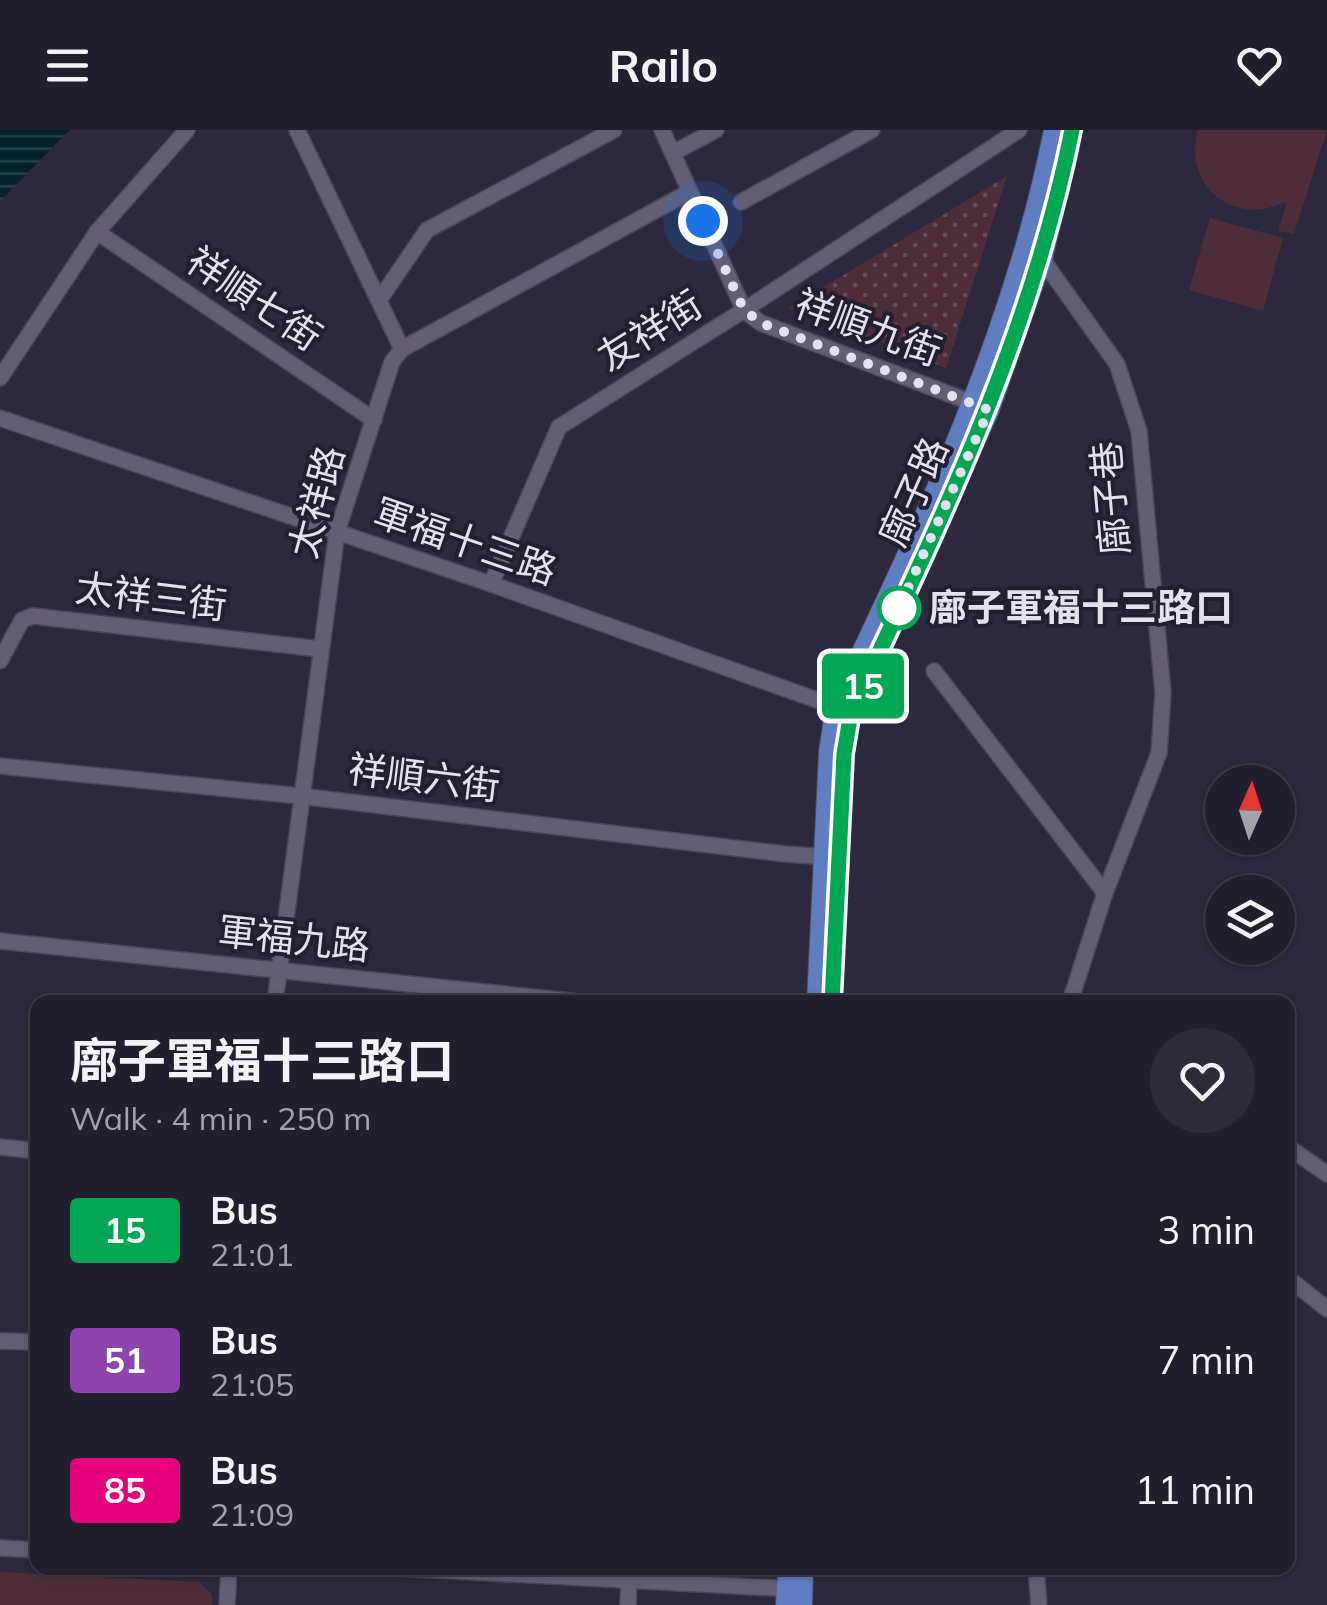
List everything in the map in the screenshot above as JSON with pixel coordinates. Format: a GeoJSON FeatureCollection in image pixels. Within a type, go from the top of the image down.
{"type":"FeatureCollection","features":[{"type":"Feature","properties":{"kind":"main road","name":"廍子路"},"geometry":{"type":"LineString","coordinates":[[1036,250],[1054,130]]}},
{"type":"Feature","properties":{"kind":"main road","name":"廍子路"},"geometry":{"type":"LineString","coordinates":[[818,995],[844,754],[844,709],[981,406],[1036,250],[1072,130]]}},
{"type":"Feature","properties":{"kind":"main road","name":"廍子路"},"geometry":{"type":"LineString","coordinates":[[831,857],[832,995]]}},
{"type":"Feature","properties":{"kind":"street"},"geometry":{"type":"LineString","coordinates":[[0,378],[98,232],[186,130]]}},
{"type":"Feature","properties":{"kind":"street"},"geometry":{"type":"LineString","coordinates":[[380,299],[427,230],[614,130]]}},
{"type":"Feature","properties":{"kind":"street","name":"祥順九街"},"geometry":{"type":"LineString","coordinates":[[662,130],[744,310],[761,323],[981,406]]}},
{"type":"Feature","properties":{"kind":"street"},"geometry":{"type":"LineString","coordinates":[[673,153],[716,130]]}},
{"type":"Feature","properties":{"kind":"street"},"geometry":{"type":"LineString","coordinates":[[742,202],[872,130]]}},
{"type":"Feature","properties":{"kind":"street"},"geometry":{"type":"LineString","coordinates":[[303,132],[402,349],[690,192]]}},
{"type":"Feature","properties":{"kind":"street","name":"友祥街"},"geometry":{"type":"LineString","coordinates":[[491,584],[559,427],[1012,132]]}},
{"type":"Feature","properties":{"kind":"street","name":"祥順七街"},"geometry":{"type":"LineString","coordinates":[[98,232],[374,420]]}},
{"type":"Feature","properties":{"kind":"street","name":"廍子巷"},"geometry":{"type":"LineString","coordinates":[[1036,250],[1117,364],[1139,432],[1163,693],[1159,753],[1105,893],[1072,995]]}},
{"type":"Feature","properties":{"kind":"street","name":"太祥路"},"geometry":{"type":"LineString","coordinates":[[276,995],[337,532],[392,362],[402,349]]}},
{"type":"Feature","properties":{"kind":"street","name":"軍福十三路"},"geometry":{"type":"LineString","coordinates":[[0,418],[491,584],[844,709]]}},
{"type":"Feature","properties":{"kind":"street","name":"太祥三街"},"geometry":{"type":"LineString","coordinates":[[0,661],[22,620],[33,616],[320,650]]}},
{"type":"Feature","properties":{"kind":"street"},"geometry":{"type":"LineString","coordinates":[[934,671],[1105,893]]}},
{"type":"Feature","properties":{"kind":"street","name":"祥順六街"},"geometry":{"type":"LineString","coordinates":[[0,766],[831,857]]}},
{"type":"Feature","properties":{"kind":"street","name":"軍福九路"},"geometry":{"type":"LineString","coordinates":[[0,941],[514,995]]}},
{"type":"Feature","properties":{"kind":"street"},"geometry":{"type":"LineString","coordinates":[[0,1147],[30,1150]]}},
{"type":"Feature","properties":{"kind":"street"},"geometry":{"type":"LineString","coordinates":[[1295,1152],[1327,1174]]}},
{"type":"Feature","properties":{"kind":"street"},"geometry":{"type":"LineString","coordinates":[[1295,1284],[1327,1309]]}},
{"type":"Feature","properties":{"kind":"street"},"geometry":{"type":"LineString","coordinates":[[0,1340],[30,1342]]}},
{"type":"Feature","properties":{"kind":"street"},"geometry":{"type":"LineString","coordinates":[[0,1548],[30,1550]]}},
{"type":"Feature","properties":{"kind":"street"},"geometry":{"type":"LineString","coordinates":[[228,1605],[229,1575]]}},
{"type":"Feature","properties":{"kind":"street"},"geometry":{"type":"LineString","coordinates":[[533,1575],[793,1591]]}},
{"type":"Feature","properties":{"kind":"street"},"geometry":{"type":"LineString","coordinates":[[1037,1575],[1042,1604]]}},
{"type":"Feature","properties":{"kind":"street"},"geometry":{"type":"LineString","coordinates":[[628,1605],[629,1580]]}},
{"type":"Feature","properties":{"kind":"shaded area"},"geometry":{"type":"Polygon","coordinates":[[[1198,130],[1327,130],[1294,234],[1278,231],[1287,202],[1246,209],[1218,198],[1208,188],[1196,161],[1198,130]]]}},
{"type":"Feature","properties":{"kind":"shaded area"},"geometry":{"type":"Polygon","coordinates":[[[1007,176],[946,368],[789,308],[1007,176]]]}},
{"type":"Feature","properties":{"kind":"shaded area"},"geometry":{"type":"Polygon","coordinates":[[[1210,218],[1283,238],[1263,311],[1189,290],[1210,218]]]}},
{"type":"Feature","properties":{"kind":"shaded area"},"geometry":{"type":"Polygon","coordinates":[[[0,1572],[200,1582],[212,1595],[212,1605],[0,1605],[0,1572]]]}},
{"type":"Feature","properties":{"kind":"water"},"geometry":{"type":"Polygon","coordinates":[[[0,130],[70,130],[0,201],[0,130]]]}},
{"type":"Feature","properties":{"kind":"bus line","name":"15"},"geometry":{"type":"LineString","coordinates":[[832,995],[844,754],[851,712],[989,410],[1042,259],[1072,130]]}},
{"type":"Feature","properties":{"kind":"place","name":"廍子軍福十三路口"},"geometry":{"type":"Point","coordinates":[899,608]}},
{"type":"Feature","properties":{"kind":"route"},"geometry":{"type":"LineString","coordinates":[[703,221],[744,310],[761,323],[989,410],[899,608]]}}]}
